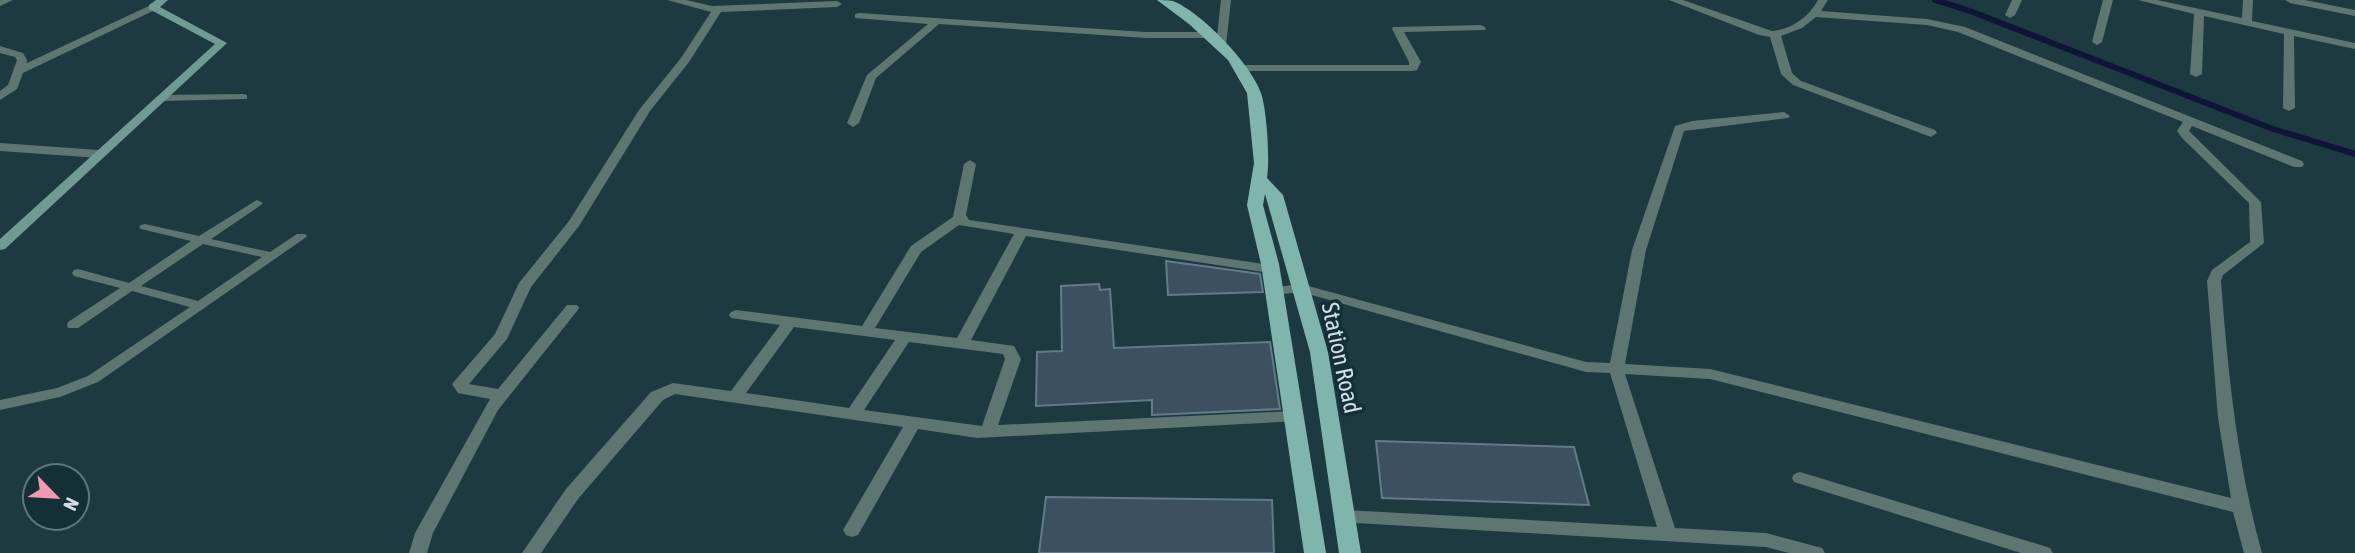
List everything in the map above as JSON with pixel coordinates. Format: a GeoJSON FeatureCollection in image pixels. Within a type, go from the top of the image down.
{"type":"FeatureCollection","features":[{"type":"Feature","properties":{"kind":"main road"},"geometry":{"type":"LineString","coordinates":[[1163,0],[1221,45],[1240,68],[1254,93],[1262,163],[1255,205],[1270,269],[1315,553]]}},
{"type":"Feature","properties":{"kind":"main road","name":"Station Road"},"geometry":{"type":"LineString","coordinates":[[1261,181],[1275,195],[1319,352],[1350,553]]}},
{"type":"Feature","properties":{"kind":"street"},"geometry":{"type":"LineString","coordinates":[[0,3],[8,0]]}},
{"type":"Feature","properties":{"kind":"street"},"geometry":{"type":"LineString","coordinates":[[672,0],[740,8],[838,4]]}},
{"type":"Feature","properties":{"kind":"street"},"geometry":{"type":"LineString","coordinates":[[1221,45],[1226,0]]}},
{"type":"Feature","properties":{"kind":"street"},"geometry":{"type":"LineString","coordinates":[[1674,0],[1775,35],[1816,14],[1927,22],[1961,29],[2298,164]]}},
{"type":"Feature","properties":{"kind":"street"},"geometry":{"type":"LineString","coordinates":[[1816,14],[1823,0]]}},
{"type":"Feature","properties":{"kind":"street"},"geometry":{"type":"LineString","coordinates":[[2010,15],[2017,0]]}},
{"type":"Feature","properties":{"kind":"street"},"geometry":{"type":"LineString","coordinates":[[2097,42],[2108,0]]}},
{"type":"Feature","properties":{"kind":"street"},"geometry":{"type":"LineString","coordinates":[[2143,0],[2355,46]]}},
{"type":"Feature","properties":{"kind":"street"},"geometry":{"type":"LineString","coordinates":[[2247,22],[2248,0]]}},
{"type":"Feature","properties":{"kind":"street"},"geometry":{"type":"LineString","coordinates":[[2290,0],[2355,13]]}},
{"type":"Feature","properties":{"kind":"street"},"geometry":{"type":"LineString","coordinates":[[0,246],[222,43],[158,4],[19,71]]}},
{"type":"Feature","properties":{"kind":"street"},"geometry":{"type":"LineString","coordinates":[[500,395],[464,389],[460,384],[502,335],[524,286],[574,223],[645,110],[685,60],[722,6]]}},
{"type":"Feature","properties":{"kind":"street"},"geometry":{"type":"LineString","coordinates":[[2196,74],[2199,12]]}},
{"type":"Feature","properties":{"kind":"street"},"geometry":{"type":"LineString","coordinates":[[859,16],[1146,35],[1209,35]]}},
{"type":"Feature","properties":{"kind":"street"},"geometry":{"type":"LineString","coordinates":[[853,123],[871,77],[937,21]]}},
{"type":"Feature","properties":{"kind":"street"},"geometry":{"type":"LineString","coordinates":[[1240,68],[1413,68],[1415,62],[1398,29],[1482,28]]}},
{"type":"Feature","properties":{"kind":"street"},"geometry":{"type":"LineString","coordinates":[[2289,31],[2289,108]]}},
{"type":"Feature","properties":{"kind":"street"},"geometry":{"type":"LineString","coordinates":[[1775,35],[1787,74],[1797,83],[1931,133]]}},
{"type":"Feature","properties":{"kind":"street"},"geometry":{"type":"LineString","coordinates":[[0,49],[21,57],[13,87],[0,97]]}},
{"type":"Feature","properties":{"kind":"street"},"geometry":{"type":"LineString","coordinates":[[161,98],[243,97]]}},
{"type":"Feature","properties":{"kind":"street"},"geometry":{"type":"LineString","coordinates":[[1668,535],[1616,369],[1639,250],[1676,133],[1684,126],[1784,116]]}},
{"type":"Feature","properties":{"kind":"street"},"geometry":{"type":"LineString","coordinates":[[2189,121],[2183,131],[2186,135],[2250,195],[2257,208],[2257,243],[2217,273],[2214,281],[2220,373],[2239,508],[2253,553]]}},
{"type":"Feature","properties":{"kind":"street"},"geometry":{"type":"LineString","coordinates":[[0,147],[99,154]]}},
{"type":"Feature","properties":{"kind":"street"},"geometry":{"type":"LineString","coordinates":[[866,331],[916,249],[960,218],[970,164]]}},
{"type":"Feature","properties":{"kind":"street"},"geometry":{"type":"LineString","coordinates":[[960,218],[974,225],[1270,269]]}},
{"type":"Feature","properties":{"kind":"street"},"geometry":{"type":"LineString","coordinates":[[962,343],[1022,232]]}},
{"type":"Feature","properties":{"kind":"street"},"geometry":{"type":"LineString","coordinates":[[1273,291],[1301,288],[1586,367],[1710,374],[2239,508]]}},
{"type":"Feature","properties":{"kind":"street"},"geometry":{"type":"LineString","coordinates":[[418,553],[430,522],[500,395],[572,308]]}},
{"type":"Feature","properties":{"kind":"street"},"geometry":{"type":"LineString","coordinates":[[736,315],[1004,348],[1012,354],[1013,359],[988,431]]}},
{"type":"Feature","properties":{"kind":"street"},"geometry":{"type":"LineString","coordinates":[[736,395],[790,322]]}},
{"type":"Feature","properties":{"kind":"street"},"geometry":{"type":"LineString","coordinates":[[853,414],[905,336]]}},
{"type":"Feature","properties":{"kind":"street"},"geometry":{"type":"LineString","coordinates":[[531,553],[572,494],[657,396],[680,387],[966,431],[1294,417]]}},
{"type":"Feature","properties":{"kind":"street"},"geometry":{"type":"LineString","coordinates":[[852,530],[913,423]]}},
{"type":"Feature","properties":{"kind":"street"},"geometry":{"type":"LineString","coordinates":[[1800,478],[2044,553]]}},
{"type":"Feature","properties":{"kind":"street"},"geometry":{"type":"LineString","coordinates":[[1345,517],[1766,540],[1816,553]]}},
{"type":"Feature","properties":{"kind":"lane"},"geometry":{"type":"LineString","coordinates":[[73,325],[257,203]]}},
{"type":"Feature","properties":{"kind":"lane"},"geometry":{"type":"LineString","coordinates":[[145,227],[271,256]]}},
{"type":"Feature","properties":{"kind":"lane"},"geometry":{"type":"LineString","coordinates":[[0,405],[60,392],[93,379],[301,236]]}},
{"type":"Feature","properties":{"kind":"lane"},"geometry":{"type":"LineString","coordinates":[[78,272],[199,305]]}},
{"type":"Feature","properties":{"kind":"building"},"geometry":{"type":"Polygon","coordinates":[[[1166,261],[1260,274],[1263,292],[1168,295],[1166,261]]]}},
{"type":"Feature","properties":{"kind":"building"},"geometry":{"type":"Polygon","coordinates":[[[1099,284],[1100,290],[1110,289],[1114,348],[1270,342],[1280,409],[1152,415],[1152,400],[1036,406],[1037,352],[1062,351],[1061,286],[1099,284]]]}},
{"type":"Feature","properties":{"kind":"building"},"geometry":{"type":"Polygon","coordinates":[[[1376,441],[1574,447],[1589,505],[1382,498],[1376,441]]]}},
{"type":"Feature","properties":{"kind":"building"},"geometry":{"type":"Polygon","coordinates":[[[1046,497],[1272,500],[1274,553],[1039,553],[1046,497]]]}},
{"type":"Feature","properties":{"kind":"waterway"},"geometry":{"type":"LineString","coordinates":[[1935,0],[1970,11],[2273,129],[2355,154]]}}]}
